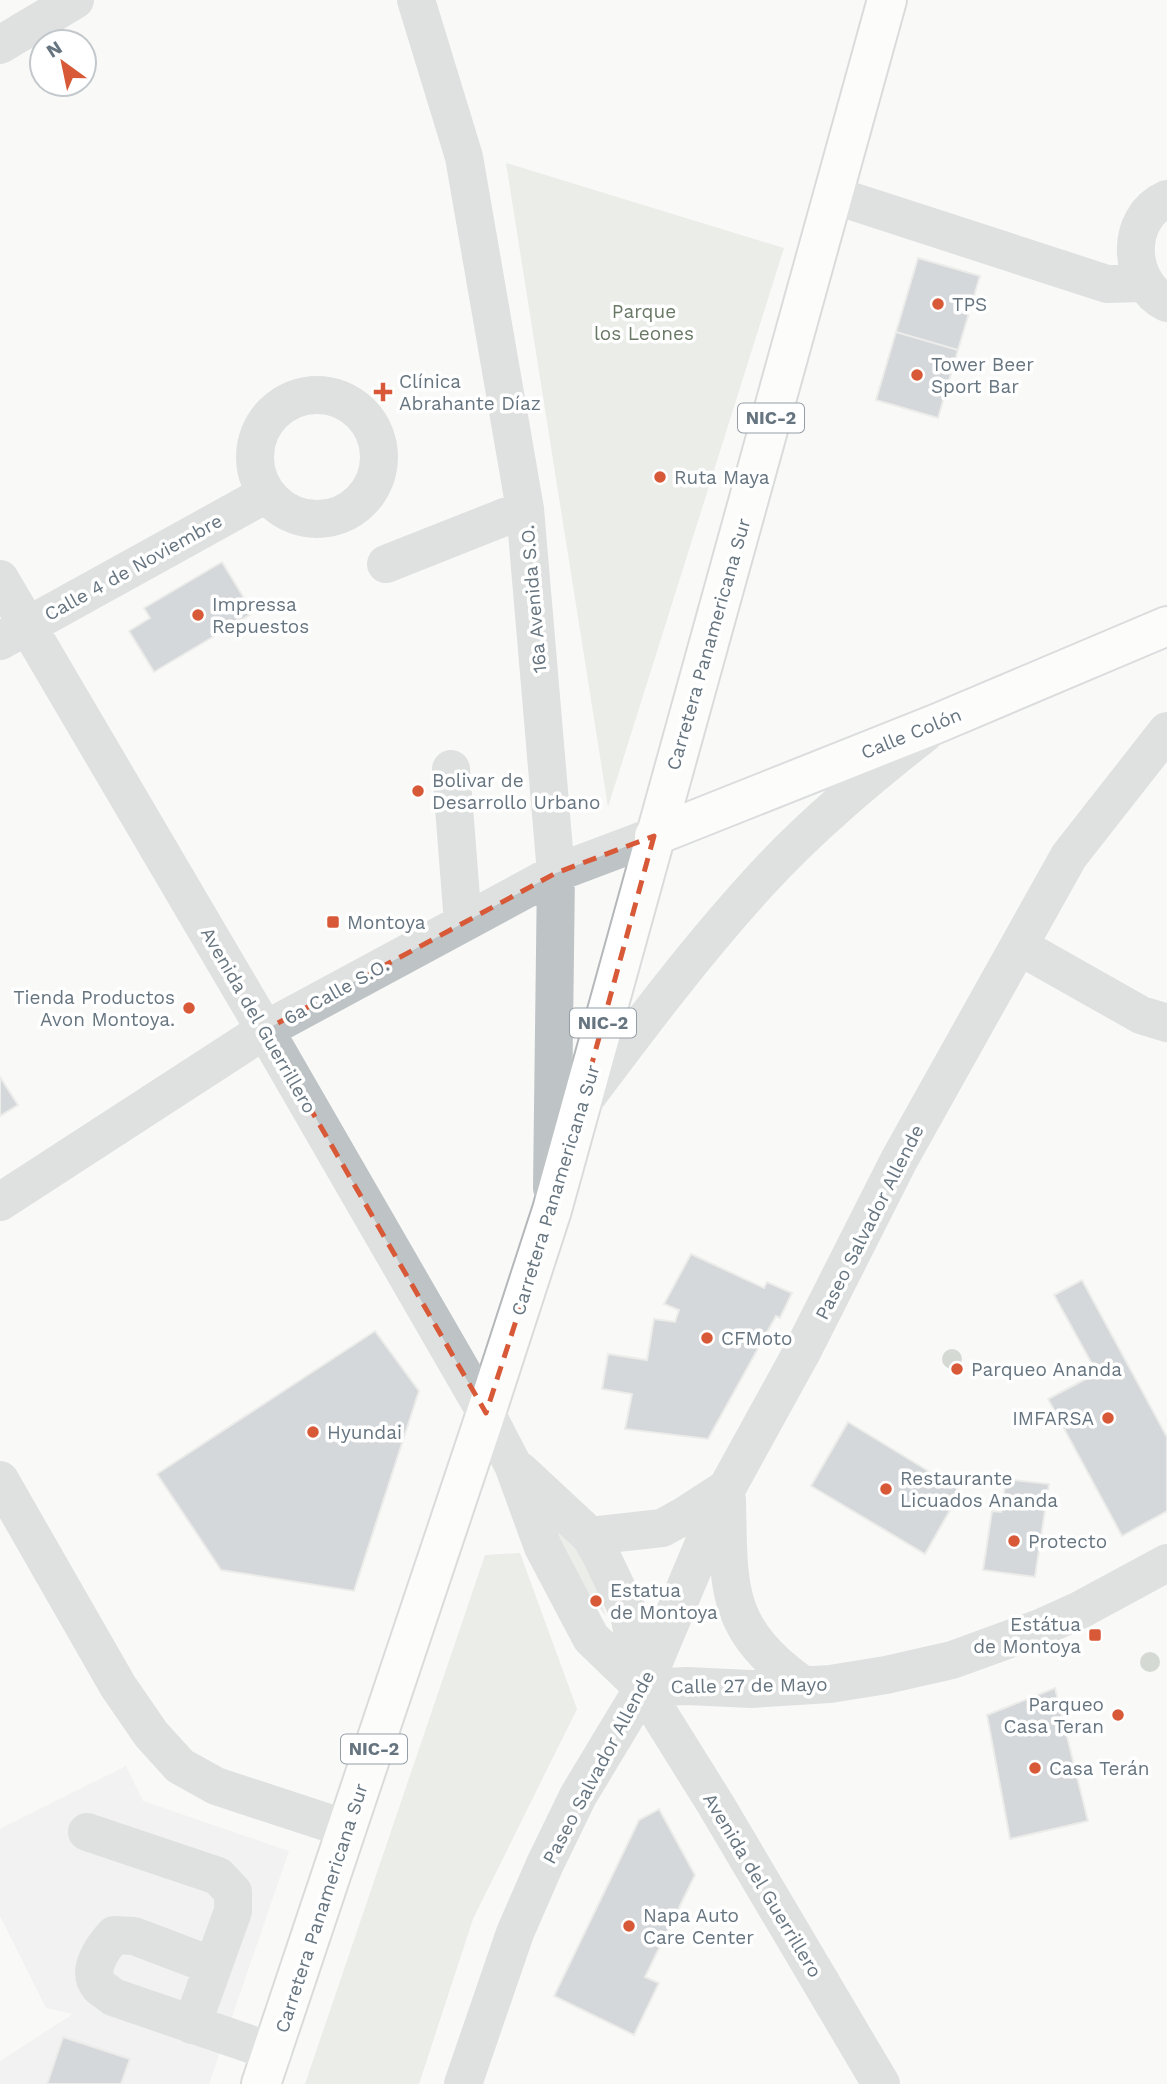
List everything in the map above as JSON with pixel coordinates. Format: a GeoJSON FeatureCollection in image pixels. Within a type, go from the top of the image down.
{"type":"FeatureCollection","features":[{"type":"Feature","properties":{"kind":"main road","name":"Carretera Panamericana Sur"},"geometry":{"type":"LineString","coordinates":[[267,2068],[552,1210],[887,0]]}},
{"type":"Feature","properties":{"kind":"main road","name":"Calle Colón"},"geometry":{"type":"LineString","coordinates":[[654,836],[938,723],[1167,626]]}},
{"type":"Feature","properties":{"kind":"street"},"geometry":{"type":"LineString","coordinates":[[0,45],[75,0]]}},
{"type":"Feature","properties":{"kind":"street","name":"16a Avenida S.O."},"geometry":{"type":"LineString","coordinates":[[416,0],[464,157],[525,509],[556,873],[552,1210]]}},
{"type":"Feature","properties":{"kind":"street"},"geometry":{"type":"LineString","coordinates":[[833,195],[1107,284],[1156,293]]}},
{"type":"Feature","properties":{"kind":"street"},"geometry":{"type":"LineString","coordinates":[[1156,293],[1137,266],[1135,248],[1139,230],[1148,214],[1167,199]]}},
{"type":"Feature","properties":{"kind":"street","name":"Calle 4 de Noviembre"},"geometry":{"type":"LineString","coordinates":[[14,633],[266,494]]}},
{"type":"Feature","properties":{"kind":"street"},"geometry":{"type":"LineString","coordinates":[[386,564],[525,509]]}},
{"type":"Feature","properties":{"kind":"street","name":"Avenida del Guerrillero"},"geometry":{"type":"LineString","coordinates":[[0,579],[14,633],[265,1030],[486,1413],[513,1465],[543,1547],[591,1638],[643,1688],[723,1816],[881,2084]]}},
{"type":"Feature","properties":{"kind":"street"},"geometry":{"type":"LineString","coordinates":[[581,1105],[661,998],[759,882],[832,810],[938,723]]}},
{"type":"Feature","properties":{"kind":"street","name":"Paseo Salvador Allende"},"geometry":{"type":"LineString","coordinates":[[463,2084],[515,1933],[545,1864],[578,1796],[643,1688],[727,1488],[804,1348],[899,1160],[1069,856],[1167,730]]}},
{"type":"Feature","properties":{"kind":"street"},"geometry":{"type":"LineString","coordinates":[[451,769],[463,923]]}},
{"type":"Feature","properties":{"kind":"street","name":"6a Calle S.O."},"geometry":{"type":"LineString","coordinates":[[0,1202],[265,1030],[556,873],[654,836]]}},
{"type":"Feature","properties":{"kind":"street"},"geometry":{"type":"LineString","coordinates":[[1019,946],[1140,1015],[1167,1023]]}},
{"type":"Feature","properties":{"kind":"street","name":"Avenida del Guerrillero"},"geometry":{"type":"LineString","coordinates":[[513,1465],[590,1536],[629,1614],[643,1688]]}},
{"type":"Feature","properties":{"kind":"street"},"geometry":{"type":"LineString","coordinates":[[0,1480],[118,1686],[151,1734],[180,1766],[216,1786],[347,1829]]}},
{"type":"Feature","properties":{"kind":"street"},"geometry":{"type":"LineString","coordinates":[[590,1536],[662,1528],[684,1517],[727,1488]]}},
{"type":"Feature","properties":{"kind":"street"},"geometry":{"type":"LineString","coordinates":[[727,1488],[729,1567],[735,1606],[754,1640],[783,1670],[803,1685]]}},
{"type":"Feature","properties":{"kind":"street","name":"Calle 27 de Mayo"},"geometry":{"type":"LineString","coordinates":[[643,1688],[687,1686],[751,1689],[830,1684],[952,1660],[1040,1628],[1080,1610],[1167,1563]]}},
{"type":"Feature","properties":{"kind":"street"},"geometry":{"type":"LineString","coordinates":[[88,1832],[218,1876],[233,1892],[233,1911],[192,2025]]}},
{"type":"Feature","properties":{"kind":"street"},"geometry":{"type":"LineString","coordinates":[[213,1966],[134,1936],[114,1935],[101,1949],[94,1969],[97,1984],[113,1997],[192,2025],[267,2068]]}},
{"type":"Feature","properties":{"kind":"highlighted area"},"geometry":{"type":"Polygon","coordinates":[[[654,836],[552,1210],[486,1413],[265,1030],[556,873],[654,836]]]}},
{"type":"Feature","properties":{"kind":"shaded area"},"geometry":{"type":"Polygon","coordinates":[[[126,1766],[143,1801],[289,1851],[209,2084],[0,2084],[0,2061],[73,2014],[46,2008],[0,1916],[0,1829],[126,1766]]]}},
{"type":"Feature","properties":{"kind":"green space","name":"Parque los Leones"},"geometry":{"type":"Polygon","coordinates":[[[506,163],[784,248],[608,807],[506,163]]]}},
{"type":"Feature","properties":{"kind":"green space"},"geometry":{"type":"Polygon","coordinates":[[[545,1508],[581,1542],[606,1616],[564,1563],[545,1508]]]}},
{"type":"Feature","properties":{"kind":"green space"},"geometry":{"type":"Polygon","coordinates":[[[520,1553],[577,1709],[473,1919],[419,2084],[305,2084],[485,1555],[520,1553]]]}},
{"type":"Feature","properties":{"kind":"building","name":"TPS"},"geometry":{"type":"Polygon","coordinates":[[[918,258],[980,276],[958,350],[896,332],[918,258]]]}},
{"type":"Feature","properties":{"kind":"building","name":"Tower Beer Sport Bar"},"geometry":{"type":"Polygon","coordinates":[[[896,332],[958,350],[938,418],[876,400],[896,332]]]}},
{"type":"Feature","properties":{"kind":"building","name":"Impressa Repuestos"},"geometry":{"type":"Polygon","coordinates":[[[222,562],[253,613],[154,672],[129,631],[150,618],[144,608],[222,562]]]}},
{"type":"Feature","properties":{"kind":"building"},"geometry":{"type":"Polygon","coordinates":[[[0,1077],[18,1105],[0,1116],[0,1077]]]}},
{"type":"Feature","properties":{"kind":"building","name":"CFMoto"},"geometry":{"type":"Polygon","coordinates":[[[691,1254],[764,1288],[767,1282],[792,1293],[780,1318],[776,1316],[708,1439],[625,1429],[632,1394],[602,1389],[608,1354],[647,1360],[654,1319],[675,1322],[679,1310],[664,1304],[691,1254]]]}},
{"type":"Feature","properties":{"kind":"building","name":"IMFARSA"},"geometry":{"type":"Polygon","coordinates":[[[1082,1280],[1167,1437],[1167,1511],[1122,1536],[1048,1399],[1097,1373],[1054,1295],[1082,1280]]]}},
{"type":"Feature","properties":{"kind":"building","name":"Hyundai"},"geometry":{"type":"Polygon","coordinates":[[[375,1331],[419,1391],[354,1591],[221,1570],[157,1474],[375,1331]]]}},
{"type":"Feature","properties":{"kind":"building","name":"Restaurante Licuados Ananda"},"geometry":{"type":"Polygon","coordinates":[[[848,1422],[961,1491],[925,1554],[811,1486],[848,1422]]]}},
{"type":"Feature","properties":{"kind":"building","name":"Protecto"},"geometry":{"type":"Polygon","coordinates":[[[1006,1479],[1049,1484],[1035,1577],[983,1570],[992,1511],[1001,1512],[1006,1479]]]}},
{"type":"Feature","properties":{"kind":"building","name":"Casa Terán"},"geometry":{"type":"Polygon","coordinates":[[[1055,1688],[1088,1821],[1010,1839],[987,1715],[1055,1688]]]}},
{"type":"Feature","properties":{"kind":"building","name":"Napa Auto Care Center"},"geometry":{"type":"Polygon","coordinates":[[[659,1809],[695,1875],[645,1977],[659,1983],[634,2035],[554,1996],[639,1820],[659,1809]]]}},
{"type":"Feature","properties":{"kind":"building"},"geometry":{"type":"Polygon","coordinates":[[[63,2037],[130,2059],[121,2084],[47,2084],[63,2037]]]}},
{"type":"Feature","properties":{"kind":"place","name":"TPS"},"geometry":{"type":"Point","coordinates":[938,304]}},
{"type":"Feature","properties":{"kind":"place","name":"Tower Beer Sport Bar"},"geometry":{"type":"Point","coordinates":[917,375]}},
{"type":"Feature","properties":{"kind":"place","name":"Clínica Abrahante Díaz"},"geometry":{"type":"Point","coordinates":[383,392]}},
{"type":"Feature","properties":{"kind":"place","name":"Ruta Maya"},"geometry":{"type":"Point","coordinates":[660,477]}},
{"type":"Feature","properties":{"kind":"place","name":"Impressa Repuestos"},"geometry":{"type":"Point","coordinates":[198,615]}},
{"type":"Feature","properties":{"kind":"place","name":"Bolivar de Desarrollo Urbano"},"geometry":{"type":"Point","coordinates":[418,791]}},
{"type":"Feature","properties":{"kind":"place","name":"Montoya"},"geometry":{"type":"Point","coordinates":[333,922]}},
{"type":"Feature","properties":{"kind":"place","name":"Tienda Productos Avon Montoya."},"geometry":{"type":"Point","coordinates":[189,1008]}},
{"type":"Feature","properties":{"kind":"place","name":"CFMoto"},"geometry":{"type":"Point","coordinates":[707,1338]}},
{"type":"Feature","properties":{"kind":"place","name":"Parqueo Ananda"},"geometry":{"type":"Point","coordinates":[957,1369]}},
{"type":"Feature","properties":{"kind":"place","name":"IMFARSA"},"geometry":{"type":"Point","coordinates":[1108,1418]}},
{"type":"Feature","properties":{"kind":"place","name":"Hyundai"},"geometry":{"type":"Point","coordinates":[313,1432]}},
{"type":"Feature","properties":{"kind":"place","name":"Restaurante Licuados Ananda"},"geometry":{"type":"Point","coordinates":[886,1489]}},
{"type":"Feature","properties":{"kind":"place","name":"Protecto"},"geometry":{"type":"Point","coordinates":[1014,1541]}},
{"type":"Feature","properties":{"kind":"place","name":"Estatua de Montoya"},"geometry":{"type":"Point","coordinates":[596,1601]}},
{"type":"Feature","properties":{"kind":"place","name":"Estátua de Montoya"},"geometry":{"type":"Point","coordinates":[1095,1635]}},
{"type":"Feature","properties":{"kind":"place","name":"Parqueo Casa Teran"},"geometry":{"type":"Point","coordinates":[1118,1715]}},
{"type":"Feature","properties":{"kind":"place","name":"Casa Terán"},"geometry":{"type":"Point","coordinates":[1035,1768]}},
{"type":"Feature","properties":{"kind":"place","name":"Napa Auto Care Center"},"geometry":{"type":"Point","coordinates":[629,1926]}}]}
